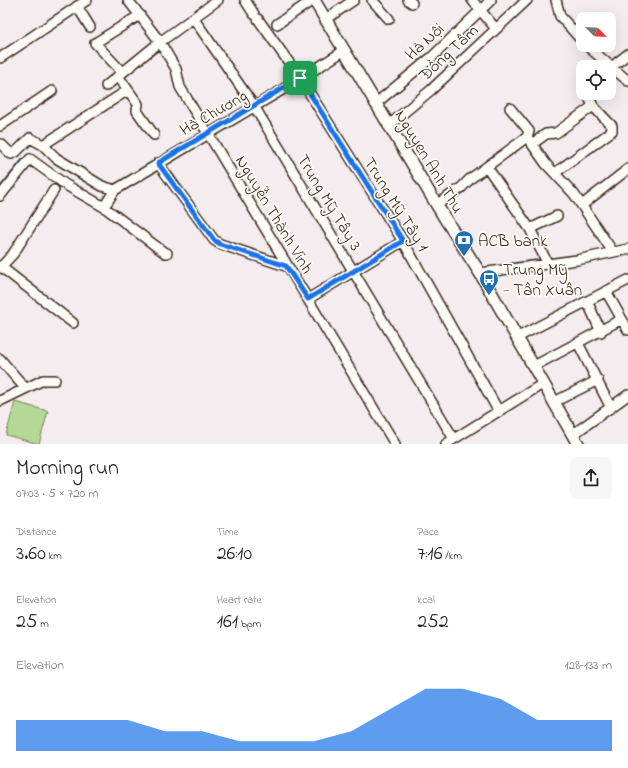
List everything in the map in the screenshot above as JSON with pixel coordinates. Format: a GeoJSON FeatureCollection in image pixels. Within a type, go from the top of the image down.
{"type":"FeatureCollection","features":[{"type":"Feature","properties":{"kind":"main road","name":"Nguyen Anh Thu"},"geometry":{"type":"LineString","coordinates":[[313,0],[345,50],[375,104],[436,205],[480,273],[575,439]]}},
{"type":"Feature","properties":{"kind":"street"},"geometry":{"type":"LineString","coordinates":[[0,58],[87,0]]}},
{"type":"Feature","properties":{"kind":"street","name":"Nguyễn Thành Vĩnh"},"geometry":{"type":"LineString","coordinates":[[128,0],[160,42],[176,68],[180,87],[286,266],[308,299],[395,444]]}},
{"type":"Feature","properties":{"kind":"street"},"geometry":{"type":"LineString","coordinates":[[106,86],[160,42],[194,19],[218,0]]}},
{"type":"Feature","properties":{"kind":"street","name":"Trung Mỹ Tây 1"},"geometry":{"type":"LineString","coordinates":[[245,0],[300,78],[403,241],[499,412]]}},
{"type":"Feature","properties":{"kind":"street"},"geometry":{"type":"LineString","coordinates":[[277,24],[313,0]]}},
{"type":"Feature","properties":{"kind":"street"},"geometry":{"type":"LineString","coordinates":[[326,19],[354,0]]}},
{"type":"Feature","properties":{"kind":"street"},"geometry":{"type":"LineString","coordinates":[[372,0],[389,19]]}},
{"type":"Feature","properties":{"kind":"street"},"geometry":{"type":"LineString","coordinates":[[472,0],[496,29]]}},
{"type":"Feature","properties":{"kind":"street","name":"Hà Nội"},"geometry":{"type":"LineString","coordinates":[[375,104],[432,57],[491,0]]}},
{"type":"Feature","properties":{"kind":"street","name":"Đồng Tâm"},"geometry":{"type":"LineString","coordinates":[[388,126],[431,90],[527,0]]}},
{"type":"Feature","properties":{"kind":"street"},"geometry":{"type":"LineString","coordinates":[[556,0],[560,16],[576,34]]}},
{"type":"Feature","properties":{"kind":"street"},"geometry":{"type":"LineString","coordinates":[[77,6],[90,27]]}},
{"type":"Feature","properties":{"kind":"street"},"geometry":{"type":"LineString","coordinates":[[140,15],[94,43],[120,74],[128,90],[138,104],[137,111],[154,135]]}},
{"type":"Feature","properties":{"kind":"street","name":"Trung Mỹ Tây 3"},"geometry":{"type":"LineString","coordinates":[[194,19],[254,106],[352,271],[450,441]]}},
{"type":"Feature","properties":{"kind":"street","name":"Hà Chương"},"geometry":{"type":"LineString","coordinates":[[104,207],[115,190],[345,50]]}},
{"type":"Feature","properties":{"kind":"street"},"geometry":{"type":"LineString","coordinates":[[593,52],[602,60]]}},
{"type":"Feature","properties":{"kind":"street"},"geometry":{"type":"LineString","coordinates":[[616,63],[628,54]]}},
{"type":"Feature","properties":{"kind":"street"},"geometry":{"type":"LineString","coordinates":[[616,73],[628,82]]}},
{"type":"Feature","properties":{"kind":"street"},"geometry":{"type":"LineString","coordinates":[[43,145],[128,90]]}},
{"type":"Feature","properties":{"kind":"street"},"geometry":{"type":"LineString","coordinates":[[0,126],[52,91]]}},
{"type":"Feature","properties":{"kind":"street"},"geometry":{"type":"LineString","coordinates":[[555,173],[612,131],[612,126],[593,106],[590,100]]}},
{"type":"Feature","properties":{"kind":"street"},"geometry":{"type":"LineString","coordinates":[[436,205],[463,187],[470,179],[487,167],[530,140],[546,134],[556,133],[593,106]]}},
{"type":"Feature","properties":{"kind":"street"},"geometry":{"type":"LineString","coordinates":[[510,108],[529,131],[530,140],[582,205],[613,252]]}},
{"type":"Feature","properties":{"kind":"street"},"geometry":{"type":"LineString","coordinates":[[0,144],[11,154],[16,152],[30,138],[43,145],[56,158],[102,186],[115,190]]}},
{"type":"Feature","properties":{"kind":"street"},"geometry":{"type":"LineString","coordinates":[[0,196],[30,159],[66,185],[104,207],[167,253]]}},
{"type":"Feature","properties":{"kind":"street"},"geometry":{"type":"LineString","coordinates":[[158,163],[214,240],[220,244],[286,266]]}},
{"type":"Feature","properties":{"kind":"street"},"geometry":{"type":"LineString","coordinates":[[487,167],[530,229],[548,264]]}},
{"type":"Feature","properties":{"kind":"street"},"geometry":{"type":"LineString","coordinates":[[582,205],[628,169]]}},
{"type":"Feature","properties":{"kind":"street"},"geometry":{"type":"LineString","coordinates":[[54,190],[13,254],[0,267],[73,323]]}},
{"type":"Feature","properties":{"kind":"street"},"geometry":{"type":"LineString","coordinates":[[530,229],[557,216]]}},
{"type":"Feature","properties":{"kind":"street"},"geometry":{"type":"LineString","coordinates":[[308,299],[403,241]]}},
{"type":"Feature","properties":{"kind":"street"},"geometry":{"type":"LineString","coordinates":[[480,273],[577,260],[628,249]]}},
{"type":"Feature","properties":{"kind":"street"},"geometry":{"type":"LineString","coordinates":[[518,337],[628,280]]}},
{"type":"Feature","properties":{"kind":"street"},"geometry":{"type":"LineString","coordinates":[[606,291],[628,330]]}},
{"type":"Feature","properties":{"kind":"street"},"geometry":{"type":"LineString","coordinates":[[586,301],[601,332]]}},
{"type":"Feature","properties":{"kind":"street"},"geometry":{"type":"LineString","coordinates":[[534,366],[601,332],[622,319]]}},
{"type":"Feature","properties":{"kind":"street"},"geometry":{"type":"LineString","coordinates":[[578,343],[611,408]]}},
{"type":"Feature","properties":{"kind":"street"},"geometry":{"type":"LineString","coordinates":[[0,359],[26,388]]}},
{"type":"Feature","properties":{"kind":"street"},"geometry":{"type":"LineString","coordinates":[[0,400],[43,380],[55,380]]}},
{"type":"Feature","properties":{"kind":"street"},"geometry":{"type":"LineString","coordinates":[[554,402],[598,380]]}},
{"type":"Feature","properties":{"kind":"street"},"geometry":{"type":"LineString","coordinates":[[450,441],[544,383]]}},
{"type":"Feature","properties":{"kind":"street"},"geometry":{"type":"LineString","coordinates":[[575,439],[628,395]]}},
{"type":"Feature","properties":{"kind":"green space"},"geometry":{"type":"Polygon","coordinates":[[[15,402],[48,411],[39,444],[6,435],[15,402]]]}},
{"type":"Feature","properties":{"kind":"waterway"},"geometry":{"type":"LineString","coordinates":[[0,187],[22,160],[27,157]]}},
{"type":"Feature","properties":{"kind":"place","name":"ACB bank"},"geometry":{"type":"Point","coordinates":[464,257]}},
{"type":"Feature","properties":{"kind":"place","name":"Trung Mỹ - Tân Xuân"},"geometry":{"type":"Point","coordinates":[489,296]}},
{"type":"Feature","properties":{"kind":"route"},"geometry":{"type":"LineString","coordinates":[[300,78],[403,241],[308,299],[286,266],[220,244],[214,240],[158,163],[300,78]]}}]}
